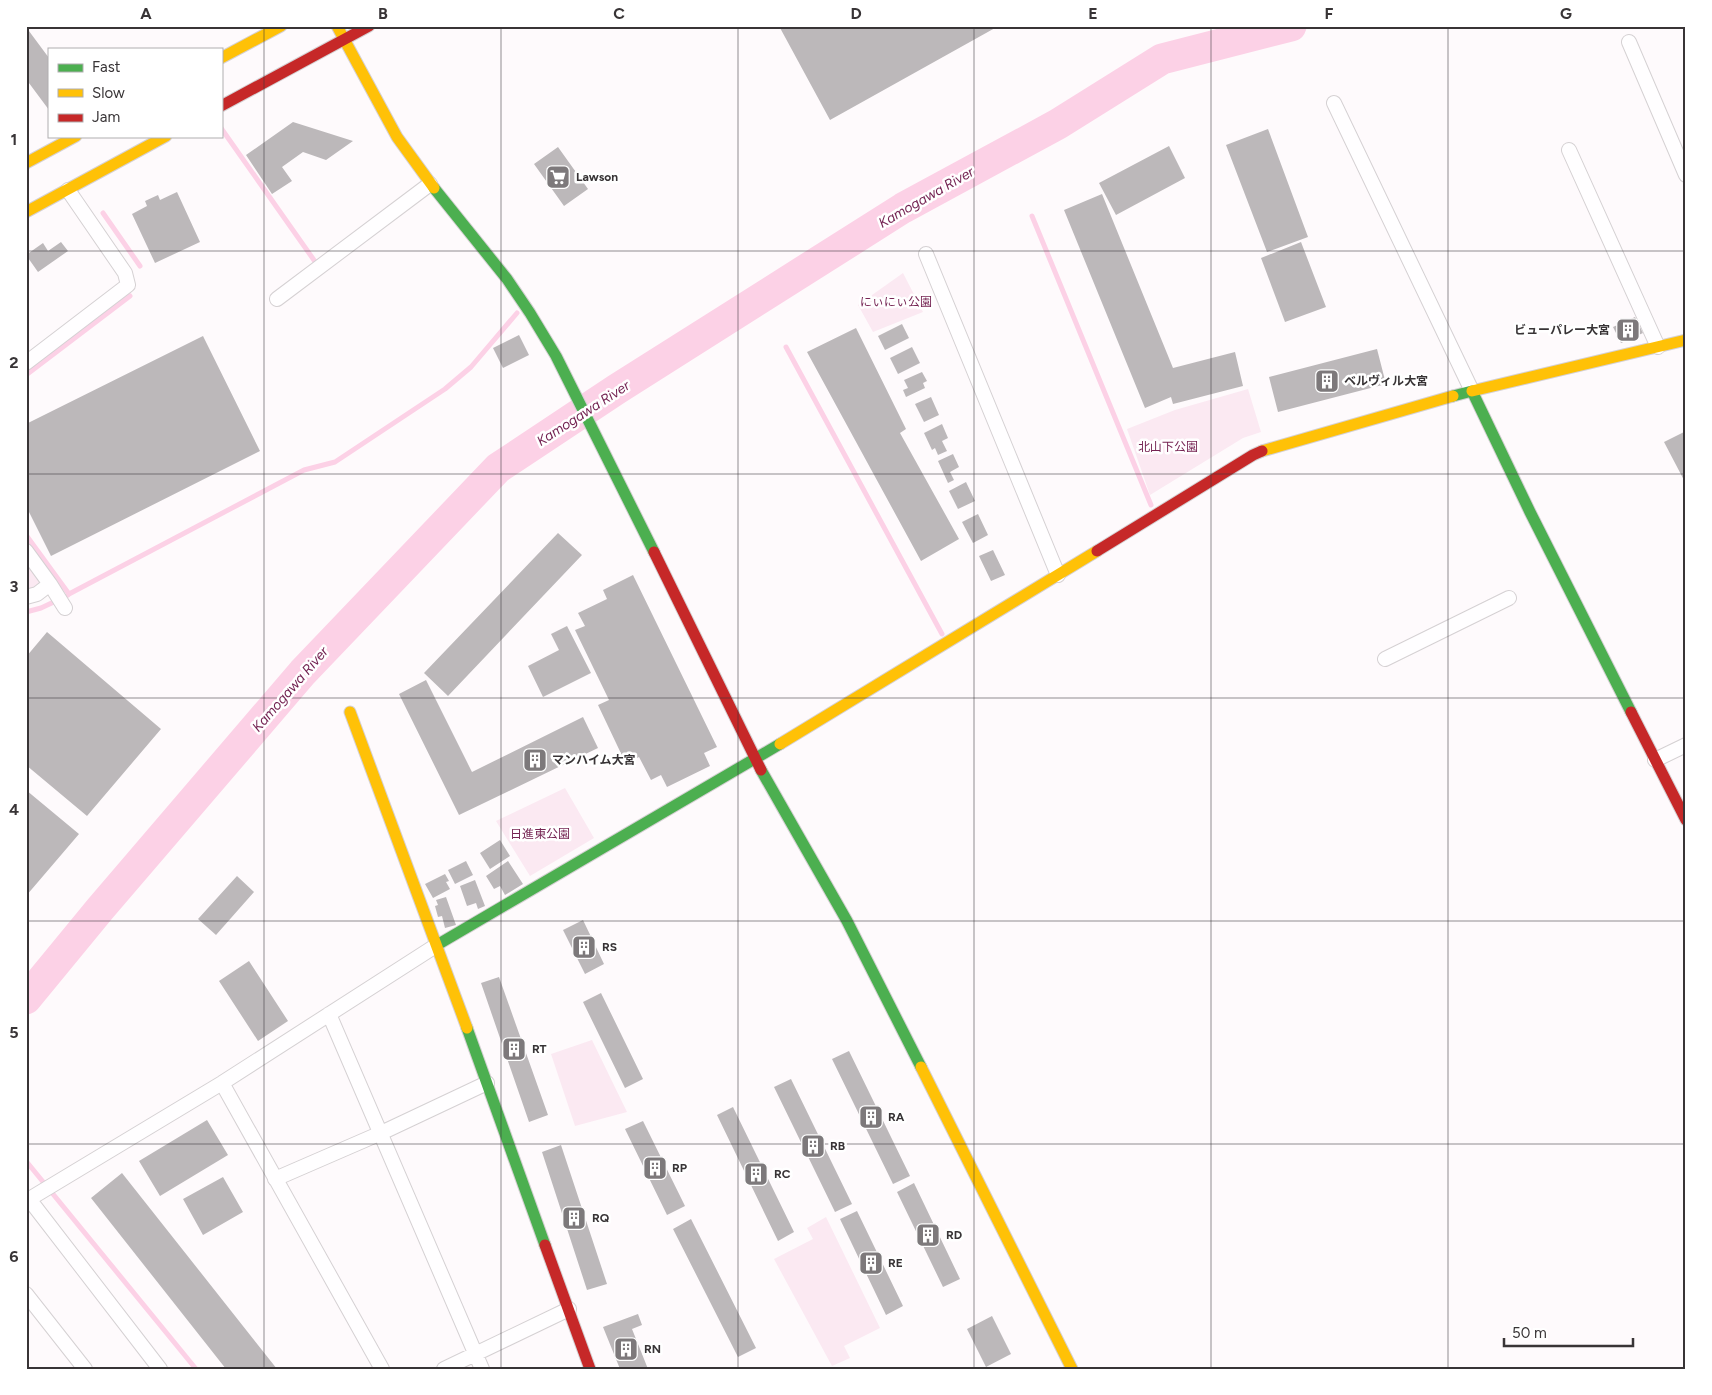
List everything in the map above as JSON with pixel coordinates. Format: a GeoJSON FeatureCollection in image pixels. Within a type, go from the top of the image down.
{"type":"FeatureCollection","features":[{"type":"Feature","properties":{"kind":"main road"},"geometry":{"type":"LineString","coordinates":[[222,57],[281,26]]}},
{"type":"Feature","properties":{"kind":"main road"},"geometry":{"type":"LineString","coordinates":[[336,26],[397,137],[430,184],[506,279],[556,356],[755,759],[871,966],[1072,1369]]}},
{"type":"Feature","properties":{"kind":"main road"},"geometry":{"type":"LineString","coordinates":[[222,105],[369,26]]}},
{"type":"Feature","properties":{"kind":"main road"},"geometry":{"type":"LineString","coordinates":[[26,163],[72,138]]}},
{"type":"Feature","properties":{"kind":"main road"},"geometry":{"type":"LineString","coordinates":[[26,212],[162,138]]}},
{"type":"Feature","properties":{"kind":"main road"},"geometry":{"type":"LineString","coordinates":[[438,945],[755,759],[1261,450],[1472,391],[1686,340]]}},
{"type":"Feature","properties":{"kind":"main road"},"geometry":{"type":"LineString","coordinates":[[1472,391],[1530,512],[1686,820]]}},
{"type":"Feature","properties":{"kind":"main road"},"geometry":{"type":"LineString","coordinates":[[350,712],[438,945],[590,1369]]}},
{"type":"Feature","properties":{"kind":"street"},"geometry":{"type":"LineString","coordinates":[[1629,42],[1686,175]]}},
{"type":"Feature","properties":{"kind":"street"},"geometry":{"type":"LineString","coordinates":[[1334,103],[1472,391]]}},
{"type":"Feature","properties":{"kind":"street"},"geometry":{"type":"LineString","coordinates":[[1569,150],[1658,347]]}},
{"type":"Feature","properties":{"kind":"street"},"geometry":{"type":"LineString","coordinates":[[276,299],[430,184]]}},
{"type":"Feature","properties":{"kind":"street"},"geometry":{"type":"LineString","coordinates":[[26,362],[128,285],[125,273],[68,190]]}},
{"type":"Feature","properties":{"kind":"street"},"geometry":{"type":"LineString","coordinates":[[926,254],[1058,575]]}},
{"type":"Feature","properties":{"kind":"street"},"geometry":{"type":"LineString","coordinates":[[26,551],[65,608]]}},
{"type":"Feature","properties":{"kind":"street"},"geometry":{"type":"LineString","coordinates":[[26,597],[37,594],[50,584]]}},
{"type":"Feature","properties":{"kind":"street"},"geometry":{"type":"LineString","coordinates":[[1385,660],[1509,598]]}},
{"type":"Feature","properties":{"kind":"street"},"geometry":{"type":"LineString","coordinates":[[1655,760],[1686,744]]}},
{"type":"Feature","properties":{"kind":"street"},"geometry":{"type":"LineString","coordinates":[[160,1369],[28,1200],[222,1083],[438,945]]}},
{"type":"Feature","properties":{"kind":"street"},"geometry":{"type":"LineString","coordinates":[[329,1014],[482,1369]]}},
{"type":"Feature","properties":{"kind":"street"},"geometry":{"type":"LineString","coordinates":[[222,1083],[382,1369]]}},
{"type":"Feature","properties":{"kind":"street"},"geometry":{"type":"LineString","coordinates":[[275,1179],[381,1133],[487,1083]]}},
{"type":"Feature","properties":{"kind":"street"},"geometry":{"type":"LineString","coordinates":[[26,1294],[85,1369]]}},
{"type":"Feature","properties":{"kind":"street"},"geometry":{"type":"LineString","coordinates":[[444,1369],[569,1310]]}},
{"type":"Feature","properties":{"kind":"green space","name":"にぃにぃ公園"},"geometry":{"type":"Polygon","coordinates":[[[903,273],[923,312],[873,332],[858,305],[903,273]]]}},
{"type":"Feature","properties":{"kind":"green space","name":"北山下公園"},"geometry":{"type":"Polygon","coordinates":[[[1248,389],[1261,432],[1243,438],[1150,495],[1127,429],[1175,410],[1248,389]]]}},
{"type":"Feature","properties":{"kind":"green space"},"geometry":{"type":"Polygon","coordinates":[[[26,559],[45,584],[26,593],[26,559]]]}},
{"type":"Feature","properties":{"kind":"green space","name":"日進東公園"},"geometry":{"type":"Polygon","coordinates":[[[565,788],[594,838],[530,876],[496,821],[565,788]]]}},
{"type":"Feature","properties":{"kind":"green space"},"geometry":{"type":"Polygon","coordinates":[[[592,1040],[627,1112],[575,1126],[551,1054],[592,1040]]]}},
{"type":"Feature","properties":{"kind":"green space"},"geometry":{"type":"Polygon","coordinates":[[[826,1217],[880,1328],[844,1346],[850,1358],[832,1366],[774,1259],[813,1239],[807,1228],[826,1217]]]}},
{"type":"Feature","properties":{"kind":"building"},"geometry":{"type":"Polygon","coordinates":[[[779,26],[994,26],[995,28],[830,120],[779,26]]]}},
{"type":"Feature","properties":{"kind":"building"},"geometry":{"type":"Polygon","coordinates":[[[26,27],[48,57],[48,109],[26,79],[26,27]]]}},
{"type":"Feature","properties":{"kind":"building"},"geometry":{"type":"Polygon","coordinates":[[[293,122],[353,141],[326,160],[303,152],[282,167],[292,181],[272,194],[246,155],[293,122]]]}},
{"type":"Feature","properties":{"kind":"building"},"geometry":{"type":"Polygon","coordinates":[[[1268,129],[1308,237],[1267,252],[1226,145],[1268,129]]]}},
{"type":"Feature","properties":{"kind":"building"},"geometry":{"type":"Polygon","coordinates":[[[1169,146],[1185,178],[1116,215],[1099,183],[1169,146]]]}},
{"type":"Feature","properties":{"kind":"building"},"geometry":{"type":"Polygon","coordinates":[[[558,147],[588,189],[564,206],[534,164],[558,147]]]}},
{"type":"Feature","properties":{"kind":"building"},"geometry":{"type":"Polygon","coordinates":[[[177,192],[200,242],[155,263],[132,214],[147,206],[145,201],[158,195],[160,200],[177,192]]]}},
{"type":"Feature","properties":{"kind":"building"},"geometry":{"type":"Polygon","coordinates":[[[1102,194],[1173,368],[1235,352],[1243,386],[1173,404],[1171,397],[1145,408],[1064,210],[1102,194]]]}},
{"type":"Feature","properties":{"kind":"building"},"geometry":{"type":"Polygon","coordinates":[[[61,242],[68,251],[38,272],[26,255],[43,243],[48,251],[61,242]]]}},
{"type":"Feature","properties":{"kind":"building"},"geometry":{"type":"Polygon","coordinates":[[[1301,242],[1326,307],[1285,322],[1261,258],[1301,242]]]}},
{"type":"Feature","properties":{"kind":"building","name":"ビューパレー大宮"},"geometry":{"type":"Polygon","coordinates":[[[1635,317],[1643,333],[1621,343],[1613,327],[1635,317]]]}},
{"type":"Feature","properties":{"kind":"building"},"geometry":{"type":"Polygon","coordinates":[[[902,324],[909,338],[885,350],[878,336],[902,324]]]}},
{"type":"Feature","properties":{"kind":"building"},"geometry":{"type":"Polygon","coordinates":[[[856,328],[906,429],[900,433],[959,539],[921,561],[807,352],[856,328]]]}},
{"type":"Feature","properties":{"kind":"building"},"geometry":{"type":"Polygon","coordinates":[[[519,335],[529,355],[503,368],[493,348],[519,335]]]}},
{"type":"Feature","properties":{"kind":"building"},"geometry":{"type":"Polygon","coordinates":[[[203,336],[260,451],[51,556],[26,506],[26,424],[203,336]]]}},
{"type":"Feature","properties":{"kind":"building"},"geometry":{"type":"Polygon","coordinates":[[[912,347],[920,363],[898,374],[890,358],[912,347]]]}},
{"type":"Feature","properties":{"kind":"building","name":"ベルヴィル大宮"},"geometry":{"type":"Polygon","coordinates":[[[1377,349],[1386,384],[1278,412],[1269,377],[1377,349]]]}},
{"type":"Feature","properties":{"kind":"building"},"geometry":{"type":"Polygon","coordinates":[[[922,372],[927,381],[923,383],[925,388],[906,397],[903,390],[908,388],[904,380],[922,372]]]}},
{"type":"Feature","properties":{"kind":"building"},"geometry":{"type":"Polygon","coordinates":[[[931,397],[939,415],[924,422],[915,404],[931,397]]]}},
{"type":"Feature","properties":{"kind":"building"},"geometry":{"type":"Polygon","coordinates":[[[942,424],[948,438],[942,441],[947,451],[938,455],[935,448],[932,450],[924,433],[942,424]]]}},
{"type":"Feature","properties":{"kind":"building"},"geometry":{"type":"Polygon","coordinates":[[[1686,431],[1686,484],[1664,442],[1686,431]]]}},
{"type":"Feature","properties":{"kind":"building"},"geometry":{"type":"Polygon","coordinates":[[[953,454],[959,467],[950,472],[954,480],[948,483],[938,461],[953,454]]]}},
{"type":"Feature","properties":{"kind":"building"},"geometry":{"type":"Polygon","coordinates":[[[966,482],[975,501],[958,509],[949,491],[966,482]]]}},
{"type":"Feature","properties":{"kind":"building"},"geometry":{"type":"Polygon","coordinates":[[[978,514],[988,535],[973,543],[962,522],[978,514]]]}},
{"type":"Feature","properties":{"kind":"building"},"geometry":{"type":"Polygon","coordinates":[[[558,533],[582,555],[448,696],[424,673],[558,533]]]}},
{"type":"Feature","properties":{"kind":"building"},"geometry":{"type":"Polygon","coordinates":[[[993,550],[1005,575],[991,581],[979,556],[993,550]]]}},
{"type":"Feature","properties":{"kind":"building"},"geometry":{"type":"Polygon","coordinates":[[[633,575],[717,747],[704,753],[710,766],[667,787],[661,775],[651,780],[639,757],[626,764],[598,705],[609,700],[575,630],[585,626],[578,613],[607,599],[603,590],[633,575]]]}},
{"type":"Feature","properties":{"kind":"building"},"geometry":{"type":"Polygon","coordinates":[[[567,626],[591,673],[543,697],[528,666],[559,650],[551,634],[567,626]]]}},
{"type":"Feature","properties":{"kind":"building"},"geometry":{"type":"Polygon","coordinates":[[[47,632],[161,729],[87,816],[26,765],[26,657],[47,632]]]}},
{"type":"Feature","properties":{"kind":"building"},"geometry":{"type":"Polygon","coordinates":[[[426,680],[472,772],[583,717],[598,748],[459,815],[399,694],[426,680]]]}},
{"type":"Feature","properties":{"kind":"building"},"geometry":{"type":"Polygon","coordinates":[[[26,790],[79,834],[26,896],[26,790]]]}},
{"type":"Feature","properties":{"kind":"building"},"geometry":{"type":"Polygon","coordinates":[[[500,840],[510,856],[490,869],[480,853],[500,840]]]}},
{"type":"Feature","properties":{"kind":"building"},"geometry":{"type":"Polygon","coordinates":[[[466,861],[473,875],[455,884],[448,870],[466,861]]]}},
{"type":"Feature","properties":{"kind":"building"},"geometry":{"type":"Polygon","coordinates":[[[508,861],[523,884],[505,895],[500,886],[494,889],[486,876],[508,861]]]}},
{"type":"Feature","properties":{"kind":"building"},"geometry":{"type":"Polygon","coordinates":[[[445,874],[449,881],[446,882],[450,889],[433,898],[425,884],[445,874]]]}},
{"type":"Feature","properties":{"kind":"building"},"geometry":{"type":"Polygon","coordinates":[[[237,876],[254,892],[216,935],[198,919],[237,876]]]}},
{"type":"Feature","properties":{"kind":"building"},"geometry":{"type":"Polygon","coordinates":[[[475,880],[485,906],[478,909],[476,903],[467,906],[460,886],[475,880]]]}},
{"type":"Feature","properties":{"kind":"building"},"geometry":{"type":"Polygon","coordinates":[[[446,897],[456,925],[445,928],[442,916],[438,917],[435,906],[438,905],[436,900],[446,897]]]}},
{"type":"Feature","properties":{"kind":"building","name":"RS"},"geometry":{"type":"Polygon","coordinates":[[[583,920],[604,964],[585,974],[563,930],[583,920]]]}},
{"type":"Feature","properties":{"kind":"building"},"geometry":{"type":"Polygon","coordinates":[[[249,961],[288,1021],[258,1041],[219,981],[249,961]]]}},
{"type":"Feature","properties":{"kind":"building","name":"RT"},"geometry":{"type":"Polygon","coordinates":[[[499,977],[548,1115],[529,1122],[481,983],[499,977]]]}},
{"type":"Feature","properties":{"kind":"building"},"geometry":{"type":"Polygon","coordinates":[[[601,993],[643,1079],[625,1088],[583,1002],[601,993]]]}},
{"type":"Feature","properties":{"kind":"building","name":"RA"},"geometry":{"type":"Polygon","coordinates":[[[849,1051],[910,1176],[893,1184],[832,1059],[849,1051]]]}},
{"type":"Feature","properties":{"kind":"building","name":"RB"},"geometry":{"type":"Polygon","coordinates":[[[791,1079],[852,1204],[835,1212],[774,1087],[791,1079]]]}},
{"type":"Feature","properties":{"kind":"building","name":"RC"},"geometry":{"type":"Polygon","coordinates":[[[733,1107],[794,1232],[778,1241],[717,1115],[733,1107]]]}},
{"type":"Feature","properties":{"kind":"building"},"geometry":{"type":"Polygon","coordinates":[[[207,1120],[228,1155],[160,1196],[139,1161],[207,1120]]]}},
{"type":"Feature","properties":{"kind":"building","name":"RP"},"geometry":{"type":"Polygon","coordinates":[[[643,1121],[685,1206],[667,1215],[625,1129],[643,1121]]]}},
{"type":"Feature","properties":{"kind":"building","name":"RQ"},"geometry":{"type":"Polygon","coordinates":[[[561,1145],[607,1284],[587,1290],[542,1152],[561,1145]]]}},
{"type":"Feature","properties":{"kind":"building"},"geometry":{"type":"Polygon","coordinates":[[[122,1173],[277,1369],[226,1369],[91,1198],[122,1173]]]}},
{"type":"Feature","properties":{"kind":"building"},"geometry":{"type":"Polygon","coordinates":[[[223,1177],[243,1212],[203,1235],[183,1199],[223,1177]]]}},
{"type":"Feature","properties":{"kind":"building","name":"RD"},"geometry":{"type":"Polygon","coordinates":[[[914,1183],[960,1279],[943,1287],[897,1192],[914,1183]]]}},
{"type":"Feature","properties":{"kind":"building","name":"RE"},"geometry":{"type":"Polygon","coordinates":[[[857,1211],[903,1306],[886,1315],[840,1219],[857,1211]]]}},
{"type":"Feature","properties":{"kind":"building"},"geometry":{"type":"Polygon","coordinates":[[[691,1219],[756,1348],[738,1357],[673,1229],[691,1219]]]}},
{"type":"Feature","properties":{"kind":"building","name":"RN"},"geometry":{"type":"Polygon","coordinates":[[[638,1314],[642,1325],[632,1329],[648,1369],[620,1369],[603,1327],[638,1314]]]}},
{"type":"Feature","properties":{"kind":"building"},"geometry":{"type":"Polygon","coordinates":[[[992,1316],[1011,1354],[986,1367],[967,1329],[992,1316]]]}},
{"type":"Feature","properties":{"kind":"waterway","name":"Kamogawa River"},"geometry":{"type":"LineString","coordinates":[[26,999],[100,909],[303,672],[498,468],[617,389],[903,208],[1058,124],[1162,59],[1291,26]]}},
{"type":"Feature","properties":{"kind":"waterway"},"geometry":{"type":"LineString","coordinates":[[222,129],[316,263]]}},
{"type":"Feature","properties":{"kind":"waterway"},"geometry":{"type":"LineString","coordinates":[[103,213],[140,266]]}},
{"type":"Feature","properties":{"kind":"waterway"},"geometry":{"type":"LineString","coordinates":[[1032,216],[1151,505]]}},
{"type":"Feature","properties":{"kind":"waterway"},"geometry":{"type":"LineString","coordinates":[[26,375],[130,296]]}},
{"type":"Feature","properties":{"kind":"waterway"},"geometry":{"type":"LineString","coordinates":[[69,594],[304,470],[335,462],[445,389],[471,367],[517,313]]}},
{"type":"Feature","properties":{"kind":"waterway"},"geometry":{"type":"LineString","coordinates":[[786,347],[942,634]]}},
{"type":"Feature","properties":{"kind":"waterway"},"geometry":{"type":"LineString","coordinates":[[26,535],[68,595]]}},
{"type":"Feature","properties":{"kind":"waterway"},"geometry":{"type":"LineString","coordinates":[[26,612],[41,608],[58,600]]}},
{"type":"Feature","properties":{"kind":"waterway"},"geometry":{"type":"LineString","coordinates":[[26,1161],[196,1369]]}},
{"type":"Feature","properties":{"kind":"traffic: fast"},"geometry":{"type":"LineString","coordinates":[[434,188],[507,279],[556,356],[654,552]]}},
{"type":"Feature","properties":{"kind":"traffic: fast"},"geometry":{"type":"LineString","coordinates":[[1453,396],[1472,391],[1530,512],[1631,712]]}},
{"type":"Feature","properties":{"kind":"traffic: fast"},"geometry":{"type":"LineString","coordinates":[[437,945],[780,744]]}},
{"type":"Feature","properties":{"kind":"traffic: fast"},"geometry":{"type":"LineString","coordinates":[[761,770],[847,921],[921,1067]]}},
{"type":"Feature","properties":{"kind":"traffic: fast"},"geometry":{"type":"LineString","coordinates":[[467,1028],[545,1245]]}},
{"type":"Feature","properties":{"kind":"traffic: slow"},"geometry":{"type":"LineString","coordinates":[[222,57],[281,26]]}},
{"type":"Feature","properties":{"kind":"traffic: slow"},"geometry":{"type":"LineString","coordinates":[[337,26],[397,137],[434,188]]}},
{"type":"Feature","properties":{"kind":"traffic: slow"},"geometry":{"type":"LineString","coordinates":[[26,163],[72,138]]}},
{"type":"Feature","properties":{"kind":"traffic: slow"},"geometry":{"type":"LineString","coordinates":[[26,212],[162,138]]}},
{"type":"Feature","properties":{"kind":"traffic: slow"},"geometry":{"type":"LineString","coordinates":[[1472,391],[1686,340]]}},
{"type":"Feature","properties":{"kind":"traffic: slow"},"geometry":{"type":"LineString","coordinates":[[1262,451],[1453,396]]}},
{"type":"Feature","properties":{"kind":"traffic: slow"},"geometry":{"type":"LineString","coordinates":[[780,744],[1097,551]]}},
{"type":"Feature","properties":{"kind":"traffic: slow"},"geometry":{"type":"LineString","coordinates":[[350,712],[467,1028]]}},
{"type":"Feature","properties":{"kind":"traffic: slow"},"geometry":{"type":"LineString","coordinates":[[921,1067],[1072,1369]]}},
{"type":"Feature","properties":{"kind":"traffic: jam"},"geometry":{"type":"LineString","coordinates":[[222,105],[369,26]]}},
{"type":"Feature","properties":{"kind":"traffic: jam"},"geometry":{"type":"LineString","coordinates":[[1097,551],[1262,451]]}},
{"type":"Feature","properties":{"kind":"traffic: jam"},"geometry":{"type":"LineString","coordinates":[[654,552],[761,770]]}},
{"type":"Feature","properties":{"kind":"traffic: jam"},"geometry":{"type":"LineString","coordinates":[[1631,712],[1686,820]]}},
{"type":"Feature","properties":{"kind":"traffic: jam"},"geometry":{"type":"LineString","coordinates":[[545,1245],[590,1369]]}},
{"type":"Feature","properties":{"kind":"place","name":"Lawson"},"geometry":{"type":"Point","coordinates":[558,177]}},
{"type":"Feature","properties":{"kind":"place","name":"ビューパレー大宮"},"geometry":{"type":"Point","coordinates":[1628,330]}},
{"type":"Feature","properties":{"kind":"place","name":"ベルヴィル大宮"},"geometry":{"type":"Point","coordinates":[1327,381]}},
{"type":"Feature","properties":{"kind":"place","name":"マンハイム大宮"},"geometry":{"type":"Point","coordinates":[535,760]}},
{"type":"Feature","properties":{"kind":"place","name":"RS"},"geometry":{"type":"Point","coordinates":[584,947]}},
{"type":"Feature","properties":{"kind":"place","name":"RT"},"geometry":{"type":"Point","coordinates":[514,1049]}},
{"type":"Feature","properties":{"kind":"place","name":"RA"},"geometry":{"type":"Point","coordinates":[871,1117]}},
{"type":"Feature","properties":{"kind":"place","name":"RB"},"geometry":{"type":"Point","coordinates":[813,1146]}},
{"type":"Feature","properties":{"kind":"place","name":"RP"},"geometry":{"type":"Point","coordinates":[655,1168]}},
{"type":"Feature","properties":{"kind":"place","name":"RC"},"geometry":{"type":"Point","coordinates":[756,1174]}},
{"type":"Feature","properties":{"kind":"place","name":"RQ"},"geometry":{"type":"Point","coordinates":[574,1218]}},
{"type":"Feature","properties":{"kind":"place","name":"RD"},"geometry":{"type":"Point","coordinates":[928,1235]}},
{"type":"Feature","properties":{"kind":"place","name":"RE"},"geometry":{"type":"Point","coordinates":[871,1263]}},
{"type":"Feature","properties":{"kind":"place","name":"RN"},"geometry":{"type":"Point","coordinates":[626,1349]}}]}
